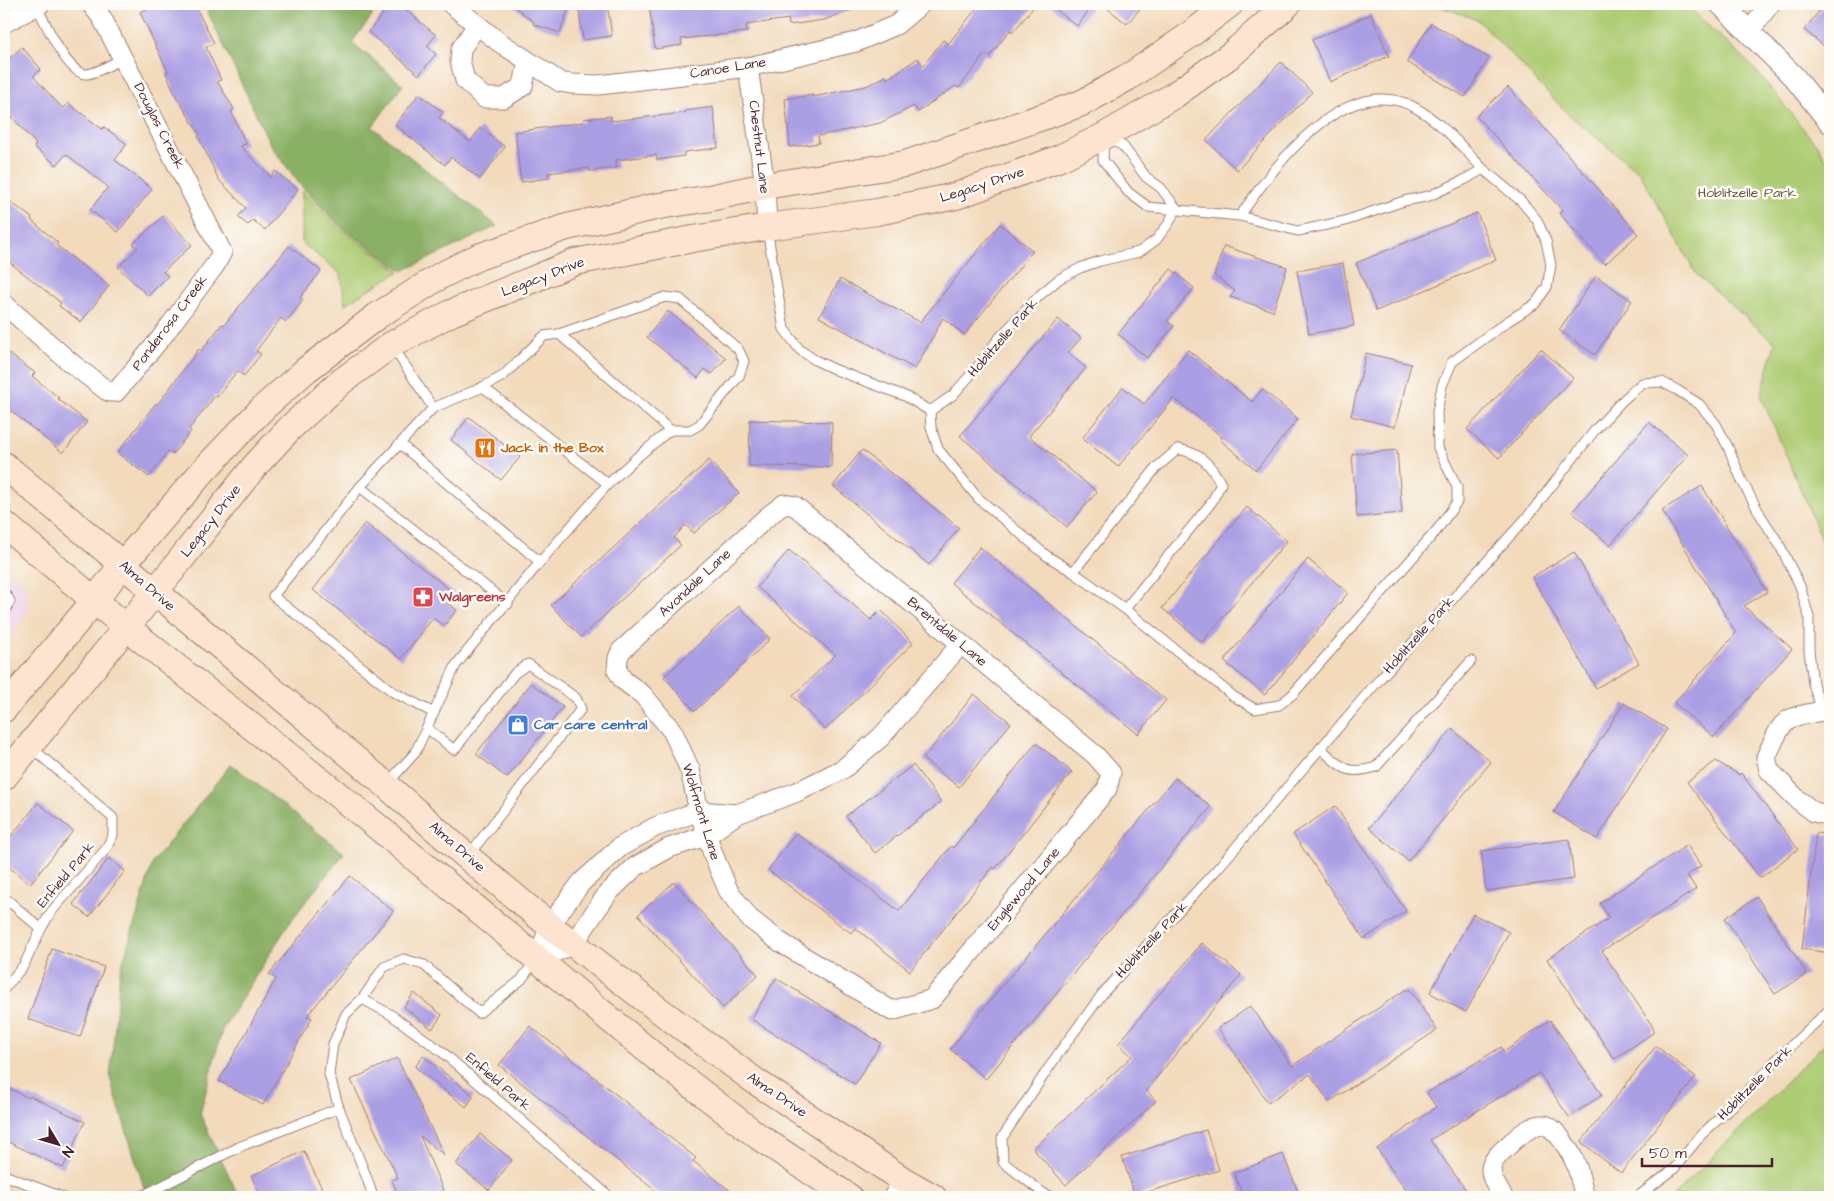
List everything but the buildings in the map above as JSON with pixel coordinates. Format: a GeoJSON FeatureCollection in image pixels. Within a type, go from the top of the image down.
{"type":"FeatureCollection","features":[{"type":"Feature","properties":{"kind":"main road"},"geometry":{"type":"LineString","coordinates":[[9,699],[204,470],[262,409],[306,370],[377,316],[440,276],[478,257],[567,228],[659,206],[705,199],[765,186],[905,164],[1082,103],[1127,78],[1187,37],[1230,4]]}},
{"type":"Feature","properties":{"kind":"main road","name":"Legacy Drive"},"geometry":{"type":"LineString","coordinates":[[4,777],[254,467],[291,427],[342,381],[392,344],[451,313],[575,262],[767,227],[877,212],[956,196],[1060,158],[1104,136],[1173,96],[1232,54],[1288,4]]}},
{"type":"Feature","properties":{"kind":"main road"},"geometry":{"type":"LineString","coordinates":[[1082,103],[1104,136]]}},
{"type":"Feature","properties":{"kind":"main road"},"geometry":{"type":"LineString","coordinates":[[377,316],[392,344]]}},
{"type":"Feature","properties":{"kind":"main road","name":"Alma Drive"},"geometry":{"type":"LineString","coordinates":[[4,465],[386,784],[468,857],[550,926],[898,1188],[934,1197]]}},
{"type":"Feature","properties":{"kind":"main road"},"geometry":{"type":"LineString","coordinates":[[4,524],[126,627],[362,814],[653,1056],[759,1138],[849,1197]]}},
{"type":"Feature","properties":{"kind":"main road"},"geometry":{"type":"LineString","coordinates":[[362,814],[386,784]]}},
{"type":"Feature","properties":{"kind":"street","name":"Douglas Creek"},"geometry":{"type":"LineString","coordinates":[[91,4],[102,18],[222,252]]}},
{"type":"Feature","properties":{"kind":"street","name":"Canoe Lane"},"geometry":{"type":"LineString","coordinates":[[451,4],[477,25],[560,82],[599,85],[748,67],[856,42],[896,25],[920,4]]}},
{"type":"Feature","properties":{"kind":"street"},"geometry":{"type":"LineString","coordinates":[[1721,4],[1828,112]]}},
{"type":"Feature","properties":{"kind":"street"},"geometry":{"type":"LineString","coordinates":[[1749,32],[1770,4]]}},
{"type":"Feature","properties":{"kind":"street"},"geometry":{"type":"LineString","coordinates":[[4,23],[39,5]]}},
{"type":"Feature","properties":{"kind":"street"},"geometry":{"type":"LineString","coordinates":[[477,25],[461,49],[460,61],[465,80],[484,98],[504,98],[523,86],[528,61]]}},
{"type":"Feature","properties":{"kind":"street","name":"Chestnut Lane"},"geometry":{"type":"LineString","coordinates":[[748,67],[765,186],[767,227]]}},
{"type":"Feature","properties":{"kind":"street","name":"Ponderosa Creek"},"geometry":{"type":"LineString","coordinates":[[4,304],[71,363],[106,390],[116,392],[161,338],[215,265],[222,252]]}},
{"type":"Feature","properties":{"kind":"street","name":"Brentdale Lane"},"geometry":{"type":"LineString","coordinates":[[784,504],[795,506],[1095,755],[1105,766]]}},
{"type":"Feature","properties":{"kind":"street","name":"Avondale Lane"},"geometry":{"type":"LineString","coordinates":[[617,670],[618,658],[622,651],[767,517],[784,504]]}},
{"type":"Feature","properties":{"kind":"street"},"geometry":{"type":"LineString","coordinates":[[537,960],[573,944],[608,894],[635,867],[670,848],[706,836],[737,814],[797,792],[843,769],[881,737],[961,644]]}},
{"type":"Feature","properties":{"kind":"street","name":"Wolfmont Lane"},"geometry":{"type":"LineString","coordinates":[[617,670],[623,680],[643,695],[673,732],[690,770],[706,836],[728,890],[749,918],[780,942],[892,1011],[922,1002]]}},
{"type":"Feature","properties":{"kind":"street","name":"Hoblitzelle Park"},"geometry":{"type":"LineString","coordinates":[[1826,717],[1794,716],[1782,723],[1766,757],[1769,770],[1797,798],[1814,812],[1830,814]]}},
{"type":"Feature","properties":{"kind":"street","name":"Englewood Lane"},"geometry":{"type":"LineString","coordinates":[[922,1002],[932,999],[1107,789],[1111,773],[1105,766]]}},
{"type":"Feature","properties":{"kind":"street"},"geometry":{"type":"LineString","coordinates":[[537,960],[550,926],[581,883],[620,847],[655,828],[699,811],[737,814]]}},
{"type":"Feature","properties":{"kind":"street"},"geometry":{"type":"LineString","coordinates":[[1503,1197],[1495,1186],[1491,1169],[1496,1159],[1522,1133],[1542,1125],[1547,1126],[1558,1134],[1567,1148],[1576,1165],[1585,1197]]}},
{"type":"Feature","properties":{"kind":"lane"},"geometry":{"type":"LineString","coordinates":[[39,5],[69,64],[78,73],[90,74],[123,58]]}},
{"type":"Feature","properties":{"kind":"lane"},"geometry":{"type":"LineString","coordinates":[[767,227],[784,329],[800,350],[836,370],[905,396],[930,411],[931,427],[938,449],[978,498],[1047,556],[1125,609],[1233,696],[1255,709],[1280,705],[1292,695],[1437,530],[1456,502],[1457,487],[1438,448],[1437,412],[1442,386],[1452,362],[1508,321],[1535,304],[1547,287],[1551,265],[1546,241],[1537,220],[1521,201],[1433,121],[1411,106],[1384,98],[1354,104],[1324,121],[1303,138],[1265,179],[1240,216]]}},
{"type":"Feature","properties":{"kind":"lane"},"geometry":{"type":"LineString","coordinates":[[1176,208],[1161,188],[1146,177],[1123,146],[1104,136],[1103,160],[1128,192],[1148,206],[1240,216],[1298,231],[1345,221],[1404,200],[1429,196],[1484,169]]}},
{"type":"Feature","properties":{"kind":"lane","name":"Hoblitzelle Park"},"geometry":{"type":"LineString","coordinates":[[930,411],[953,395],[1000,337],[1040,295],[1059,279],[1080,268],[1100,261],[1139,252],[1156,240],[1169,223],[1176,208]]}},
{"type":"Feature","properties":{"kind":"lane"},"geometry":{"type":"LineString","coordinates":[[386,784],[416,752],[434,713],[456,665],[508,604],[540,562],[608,484],[670,430],[690,430],[699,425],[738,376],[744,361],[738,349],[680,299],[665,298],[559,334],[544,336],[503,376],[483,387],[433,408],[360,487],[273,596],[393,692],[434,713]]}},
{"type":"Feature","properties":{"kind":"lane"},"geometry":{"type":"LineString","coordinates":[[559,334],[670,430]]}},
{"type":"Feature","properties":{"kind":"lane"},"geometry":{"type":"LineString","coordinates":[[392,344],[433,408]]}},
{"type":"Feature","properties":{"kind":"lane","name":"Hoblitzelle Park"},"geometry":{"type":"LineString","coordinates":[[1051,1197],[1003,1162],[1002,1138],[1058,1054],[1103,993],[1218,868],[1378,681],[1529,515],[1595,430],[1642,383],[1662,382],[1677,390],[1699,404],[1716,424],[1742,481],[1761,516],[1780,544],[1800,586],[1809,617],[1809,650],[1813,684],[1826,717]]}},
{"type":"Feature","properties":{"kind":"lane"},"geometry":{"type":"LineString","coordinates":[[483,387],[608,484]]}},
{"type":"Feature","properties":{"kind":"lane"},"geometry":{"type":"LineString","coordinates":[[400,444],[540,562]]}},
{"type":"Feature","properties":{"kind":"lane"},"geometry":{"type":"LineString","coordinates":[[1073,572],[1156,468],[1178,449],[1192,452],[1213,469],[1221,484],[1211,503],[1125,609]]}},
{"type":"Feature","properties":{"kind":"lane"},"geometry":{"type":"LineString","coordinates":[[360,487],[508,604]]}},
{"type":"Feature","properties":{"kind":"lane"},"geometry":{"type":"LineString","coordinates":[[4,592],[10,601],[4,614]]}},
{"type":"Feature","properties":{"kind":"lane"},"geometry":{"type":"LineString","coordinates":[[1320,748],[1347,770],[1360,772],[1376,767],[1470,661]]}},
{"type":"Feature","properties":{"kind":"lane"},"geometry":{"type":"LineString","coordinates":[[427,728],[454,750],[515,673],[528,664],[576,698],[581,709],[468,857]]}},
{"type":"Feature","properties":{"kind":"lane","name":"Enfield Park"},"geometry":{"type":"LineString","coordinates":[[4,989],[24,965],[51,912],[106,849],[114,835],[113,818],[30,746]]}},
{"type":"Feature","properties":{"kind":"lane"},"geometry":{"type":"LineString","coordinates":[[4,897],[41,929]]}},
{"type":"Feature","properties":{"kind":"lane"},"geometry":{"type":"LineString","coordinates":[[373,1197],[339,1108],[329,1074],[333,1044],[346,1014],[362,999],[384,967],[404,959],[424,965],[479,1013],[521,980],[537,960]]}},
{"type":"Feature","properties":{"kind":"lane","name":"Enfield Park"},"geometry":{"type":"LineString","coordinates":[[362,999],[390,1014],[441,1051],[610,1197]]}},
{"type":"Feature","properties":{"kind":"lane","name":"Hoblitzelle Park"},"geometry":{"type":"LineString","coordinates":[[1637,1197],[1674,1170],[1701,1135],[1737,1102],[1773,1063],[1830,1010]]}},
{"type":"Feature","properties":{"kind":"lane"},"geometry":{"type":"LineString","coordinates":[[140,1197],[239,1147],[339,1108]]}},
{"type":"Feature","properties":{"kind":"lane"},"geometry":{"type":"LineString","coordinates":[[4,1175],[62,1197]]}},
{"type":"Feature","properties":{"kind":"shaded area"},"geometry":{"type":"Polygon","coordinates":[[[4,568],[26,585],[28,613],[4,646],[4,568]]]}},
{"type":"Feature","properties":{"kind":"green space"},"geometry":{"type":"Polygon","coordinates":[[[204,4],[360,4],[373,15],[352,42],[403,85],[372,127],[497,226],[403,271],[338,225],[302,187],[271,146],[204,4]]]}},
{"type":"Feature","properties":{"kind":"green space","name":"Hoblitzelle Park"},"geometry":{"type":"Polygon","coordinates":[[[1433,4],[1685,4],[1753,67],[1819,148],[1830,166],[1830,559],[1761,396],[1775,343],[1696,274],[1640,173],[1570,116],[1478,20],[1433,4]]]}},
{"type":"Feature","properties":{"kind":"green space"},"geometry":{"type":"Polygon","coordinates":[[[302,191],[336,226],[400,271],[345,304],[341,274],[302,243],[302,191]]]}},
{"type":"Feature","properties":{"kind":"green space"},"geometry":{"type":"Polygon","coordinates":[[[231,764],[344,853],[289,923],[222,1030],[200,1114],[239,1197],[147,1197],[110,1078],[120,972],[153,862],[231,764]]]}},
{"type":"Feature","properties":{"kind":"green space"},"geometry":{"type":"Polygon","coordinates":[[[1830,1038],[1830,1197],[1673,1197],[1830,1038]]]}},
{"type":"Feature","properties":{"kind":"waterway"},"geometry":{"type":"LineString","coordinates":[[1779,1197],[1792,1191],[1830,1189]]}},
{"type":"Feature","properties":{"kind":"place","name":"Jack in the Box"},"geometry":{"type":"Point","coordinates":[485,448]}},
{"type":"Feature","properties":{"kind":"place","name":"Walgreens"},"geometry":{"type":"Point","coordinates":[423,597]}},
{"type":"Feature","properties":{"kind":"place","name":"Car care central"},"geometry":{"type":"Point","coordinates":[518,725]}}]}
